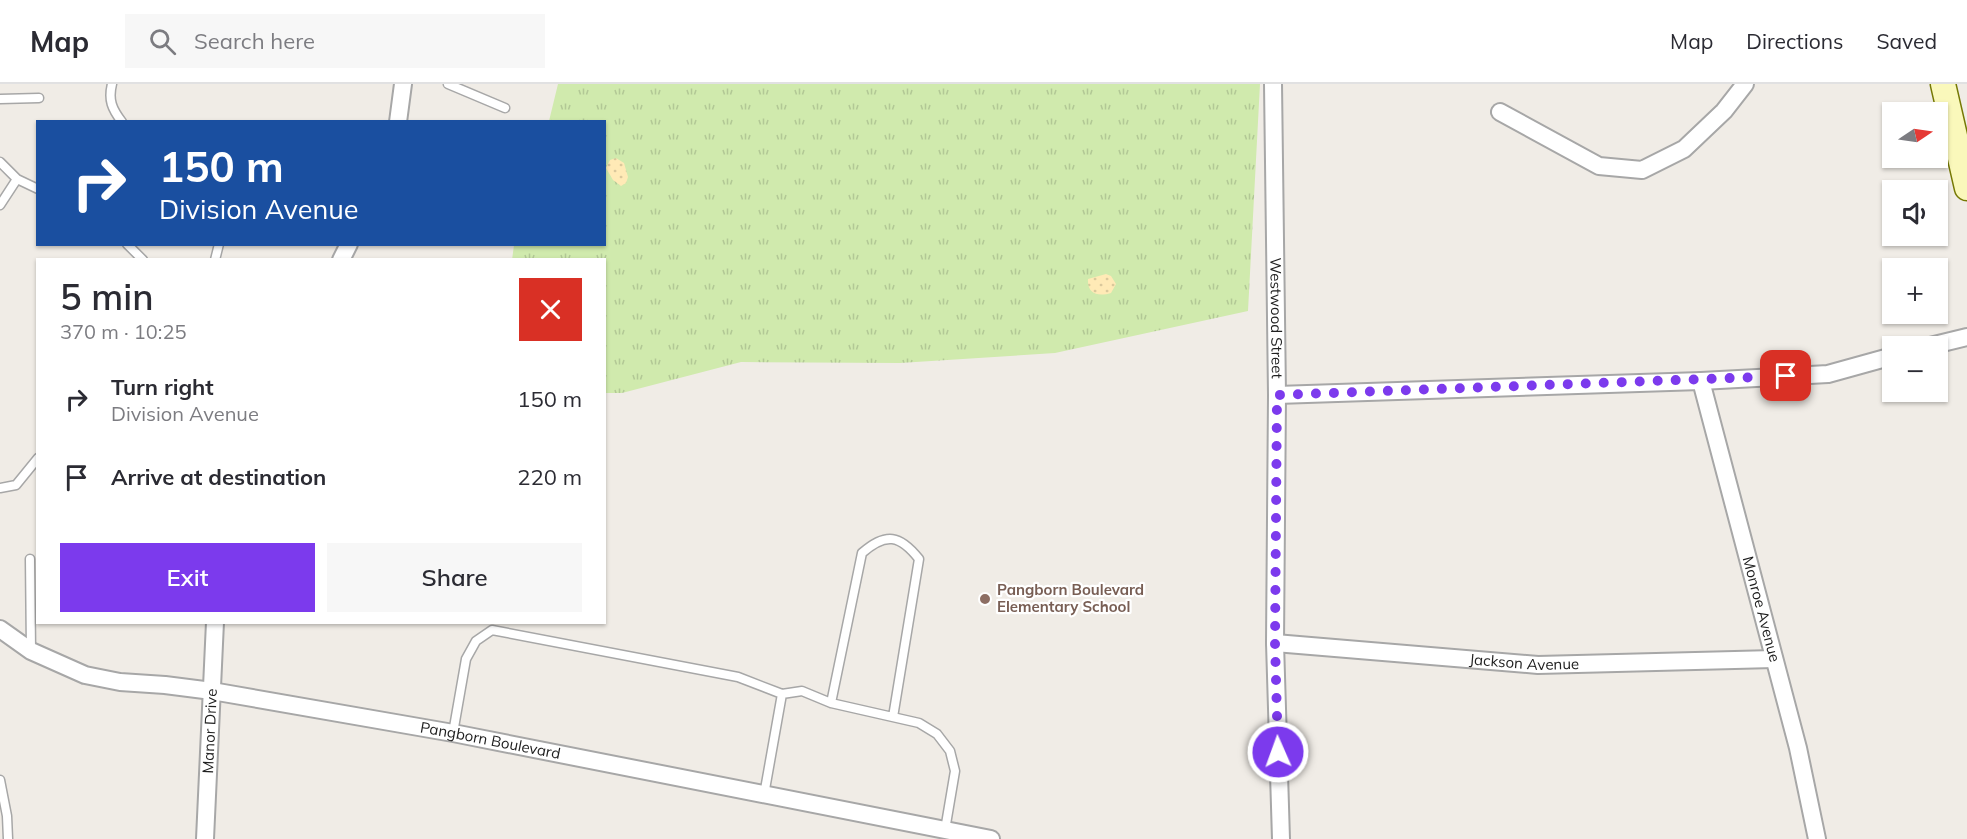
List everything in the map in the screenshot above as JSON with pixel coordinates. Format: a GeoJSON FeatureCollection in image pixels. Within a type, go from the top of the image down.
{"type":"FeatureCollection","features":[{"type":"Feature","properties":{"kind":"main road"},"geometry":{"type":"LineString","coordinates":[[1943,84],[1967,188]]}},
{"type":"Feature","properties":{"kind":"street"},"geometry":{"type":"LineString","coordinates":[[398,120],[403,84]]}},
{"type":"Feature","properties":{"kind":"street","name":"Westwood Street"},"geometry":{"type":"LineString","coordinates":[[1273,84],[1277,395],[1275,643],[1281,839]]}},
{"type":"Feature","properties":{"kind":"street"},"geometry":{"type":"LineString","coordinates":[[1500,112],[1599,166],[1642,170],[1684,149],[1724,111],[1745,84]]}},
{"type":"Feature","properties":{"kind":"street"},"geometry":{"type":"LineString","coordinates":[[1948,342],[1967,337]]}},
{"type":"Feature","properties":{"kind":"street"},"geometry":{"type":"LineString","coordinates":[[1277,395],[1701,381],[1828,374],[1882,359]]}},
{"type":"Feature","properties":{"kind":"street","name":"Monroe Avenue"},"geometry":{"type":"LineString","coordinates":[[1701,381],[1797,748],[1817,839]]}},
{"type":"Feature","properties":{"kind":"street","name":"Manor Drive"},"geometry":{"type":"LineString","coordinates":[[205,839],[215,624]]}},
{"type":"Feature","properties":{"kind":"street","name":"Pangborn Boulevard"},"geometry":{"type":"LineString","coordinates":[[0,629],[31,651],[85,675],[120,682],[212,691],[453,733],[991,839]]}},
{"type":"Feature","properties":{"kind":"street","name":"Jackson Avenue"},"geometry":{"type":"LineString","coordinates":[[1275,643],[1538,665],[1774,659]]}},
{"type":"Feature","properties":{"kind":"lane"},"geometry":{"type":"LineString","coordinates":[[112,84],[110,95],[112,109],[120,120]]}},
{"type":"Feature","properties":{"kind":"lane"},"geometry":{"type":"LineString","coordinates":[[448,84],[505,108]]}},
{"type":"Feature","properties":{"kind":"lane"},"geometry":{"type":"LineString","coordinates":[[0,99],[39,98]]}},
{"type":"Feature","properties":{"kind":"lane"},"geometry":{"type":"LineString","coordinates":[[0,162],[16,179],[36,188]]}},
{"type":"Feature","properties":{"kind":"lane"},"geometry":{"type":"LineString","coordinates":[[0,205],[16,179]]}},
{"type":"Feature","properties":{"kind":"lane"},"geometry":{"type":"LineString","coordinates":[[129,246],[142,258]]}},
{"type":"Feature","properties":{"kind":"lane"},"geometry":{"type":"LineString","coordinates":[[0,488],[16,485],[36,460]]}},
{"type":"Feature","properties":{"kind":"lane"},"geometry":{"type":"LineString","coordinates":[[831,703],[862,553],[874,542],[887,538],[908,545],[919,559],[893,717]]}},
{"type":"Feature","properties":{"kind":"lane"},"geometry":{"type":"LineString","coordinates":[[30,559],[31,651]]}},
{"type":"Feature","properties":{"kind":"lane"},"geometry":{"type":"LineString","coordinates":[[453,733],[466,659],[476,641],[492,630],[738,677],[782,694],[802,691],[831,703],[919,723],[937,734],[950,751],[955,771],[945,830]]}},
{"type":"Feature","properties":{"kind":"lane"},"geometry":{"type":"LineString","coordinates":[[764,795],[782,694]]}},
{"type":"Feature","properties":{"kind":"lane"},"geometry":{"type":"LineString","coordinates":[[0,780],[7,816],[8,839]]}},
{"type":"Feature","properties":{"kind":"green space"},"geometry":{"type":"Polygon","coordinates":[[[558,84],[1260,84],[1248,311],[1055,353],[900,363],[741,362],[622,393],[606,393],[606,258],[512,258],[514,246],[606,246],[606,120],[549,120],[558,84]]]}},
{"type":"Feature","properties":{"kind":"sand"},"geometry":{"type":"Polygon","coordinates":[[[616,158],[624,163],[628,177],[626,183],[621,186],[613,180],[606,168],[610,160],[616,158]]]}},
{"type":"Feature","properties":{"kind":"sand"},"geometry":{"type":"Polygon","coordinates":[[[1106,274],[1111,276],[1116,284],[1111,293],[1102,295],[1091,291],[1088,279],[1106,274]]]}},
{"type":"Feature","properties":{"kind":"place","name":"Pangborn Boulevard Elementary School"},"geometry":{"type":"Point","coordinates":[985,599]}},
{"type":"Feature","properties":{"kind":"route"},"geometry":{"type":"LineString","coordinates":[[1278,752],[1275,643],[1277,395],[1701,381],[1786,376]]}}]}
